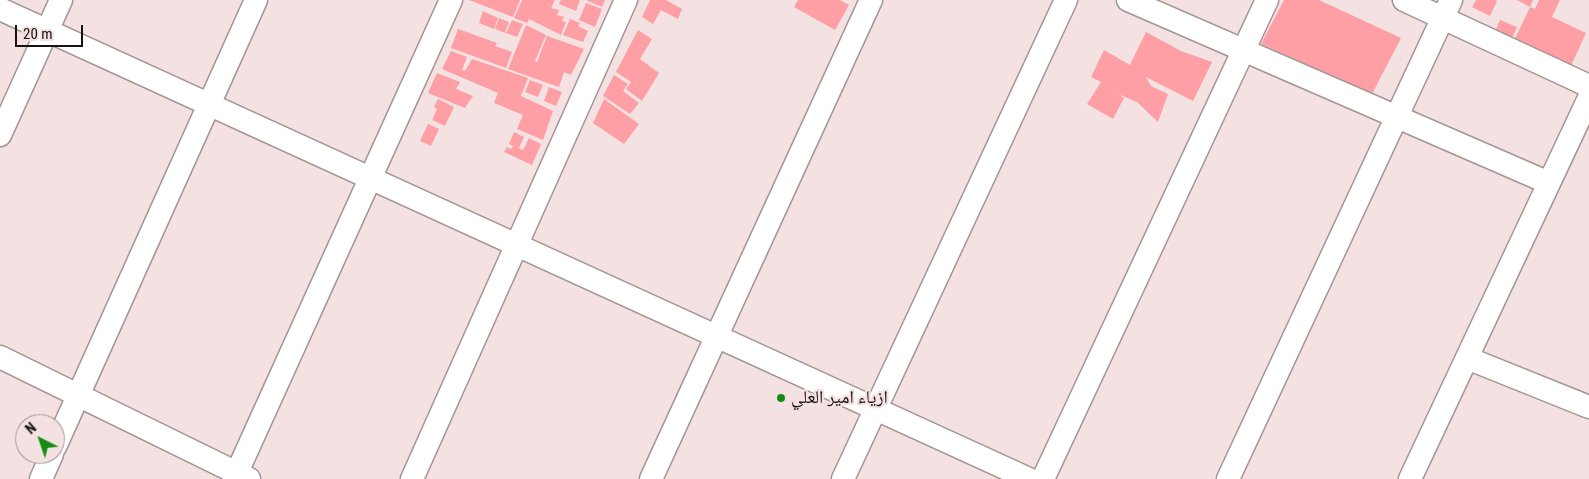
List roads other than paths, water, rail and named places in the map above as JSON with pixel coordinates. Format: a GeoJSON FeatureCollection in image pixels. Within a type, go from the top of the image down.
{"type":"FeatureCollection","features":[{"type":"Feature","properties":{"kind":"street"},"geometry":{"type":"LineString","coordinates":[[0,135],[61,0]]}},
{"type":"Feature","properties":{"kind":"street"},"geometry":{"type":"LineString","coordinates":[[65,424],[256,0]]}},
{"type":"Feature","properties":{"kind":"street"},"geometry":{"type":"LineString","coordinates":[[0,357],[240,477],[451,0]]}},
{"type":"Feature","properties":{"kind":"street"},"geometry":{"type":"LineString","coordinates":[[412,479],[626,0]]}},
{"type":"Feature","properties":{"kind":"street"},"geometry":{"type":"LineString","coordinates":[[651,479],[872,0]]}},
{"type":"Feature","properties":{"kind":"street"},"geometry":{"type":"LineString","coordinates":[[843,479],[1066,0]]}},
{"type":"Feature","properties":{"kind":"street"},"geometry":{"type":"LineString","coordinates":[[1128,0],[1549,183]]}},
{"type":"Feature","properties":{"kind":"street"},"geometry":{"type":"LineString","coordinates":[[1043,479],[1267,0]]}},
{"type":"Feature","properties":{"kind":"street"},"geometry":{"type":"LineString","coordinates":[[1404,0],[1447,9],[1589,86]]}},
{"type":"Feature","properties":{"kind":"street"},"geometry":{"type":"LineString","coordinates":[[0,9],[1029,479]]}},
{"type":"Feature","properties":{"kind":"street"},"geometry":{"type":"LineString","coordinates":[[1228,479],[1447,9]]}},
{"type":"Feature","properties":{"kind":"street"},"geometry":{"type":"LineString","coordinates":[[1410,479],[1589,98]]}},
{"type":"Feature","properties":{"kind":"street"},"geometry":{"type":"LineString","coordinates":[[1467,358],[1589,407]]}},
{"type":"Feature","properties":{"kind":"street"},"geometry":{"type":"LineString","coordinates":[[41,479],[48,464]]}},
{"type":"Feature","properties":{"kind":"place","name":"ازياء امير العلي"},"geometry":{"type":"Point","coordinates":[781,398]}}]}
